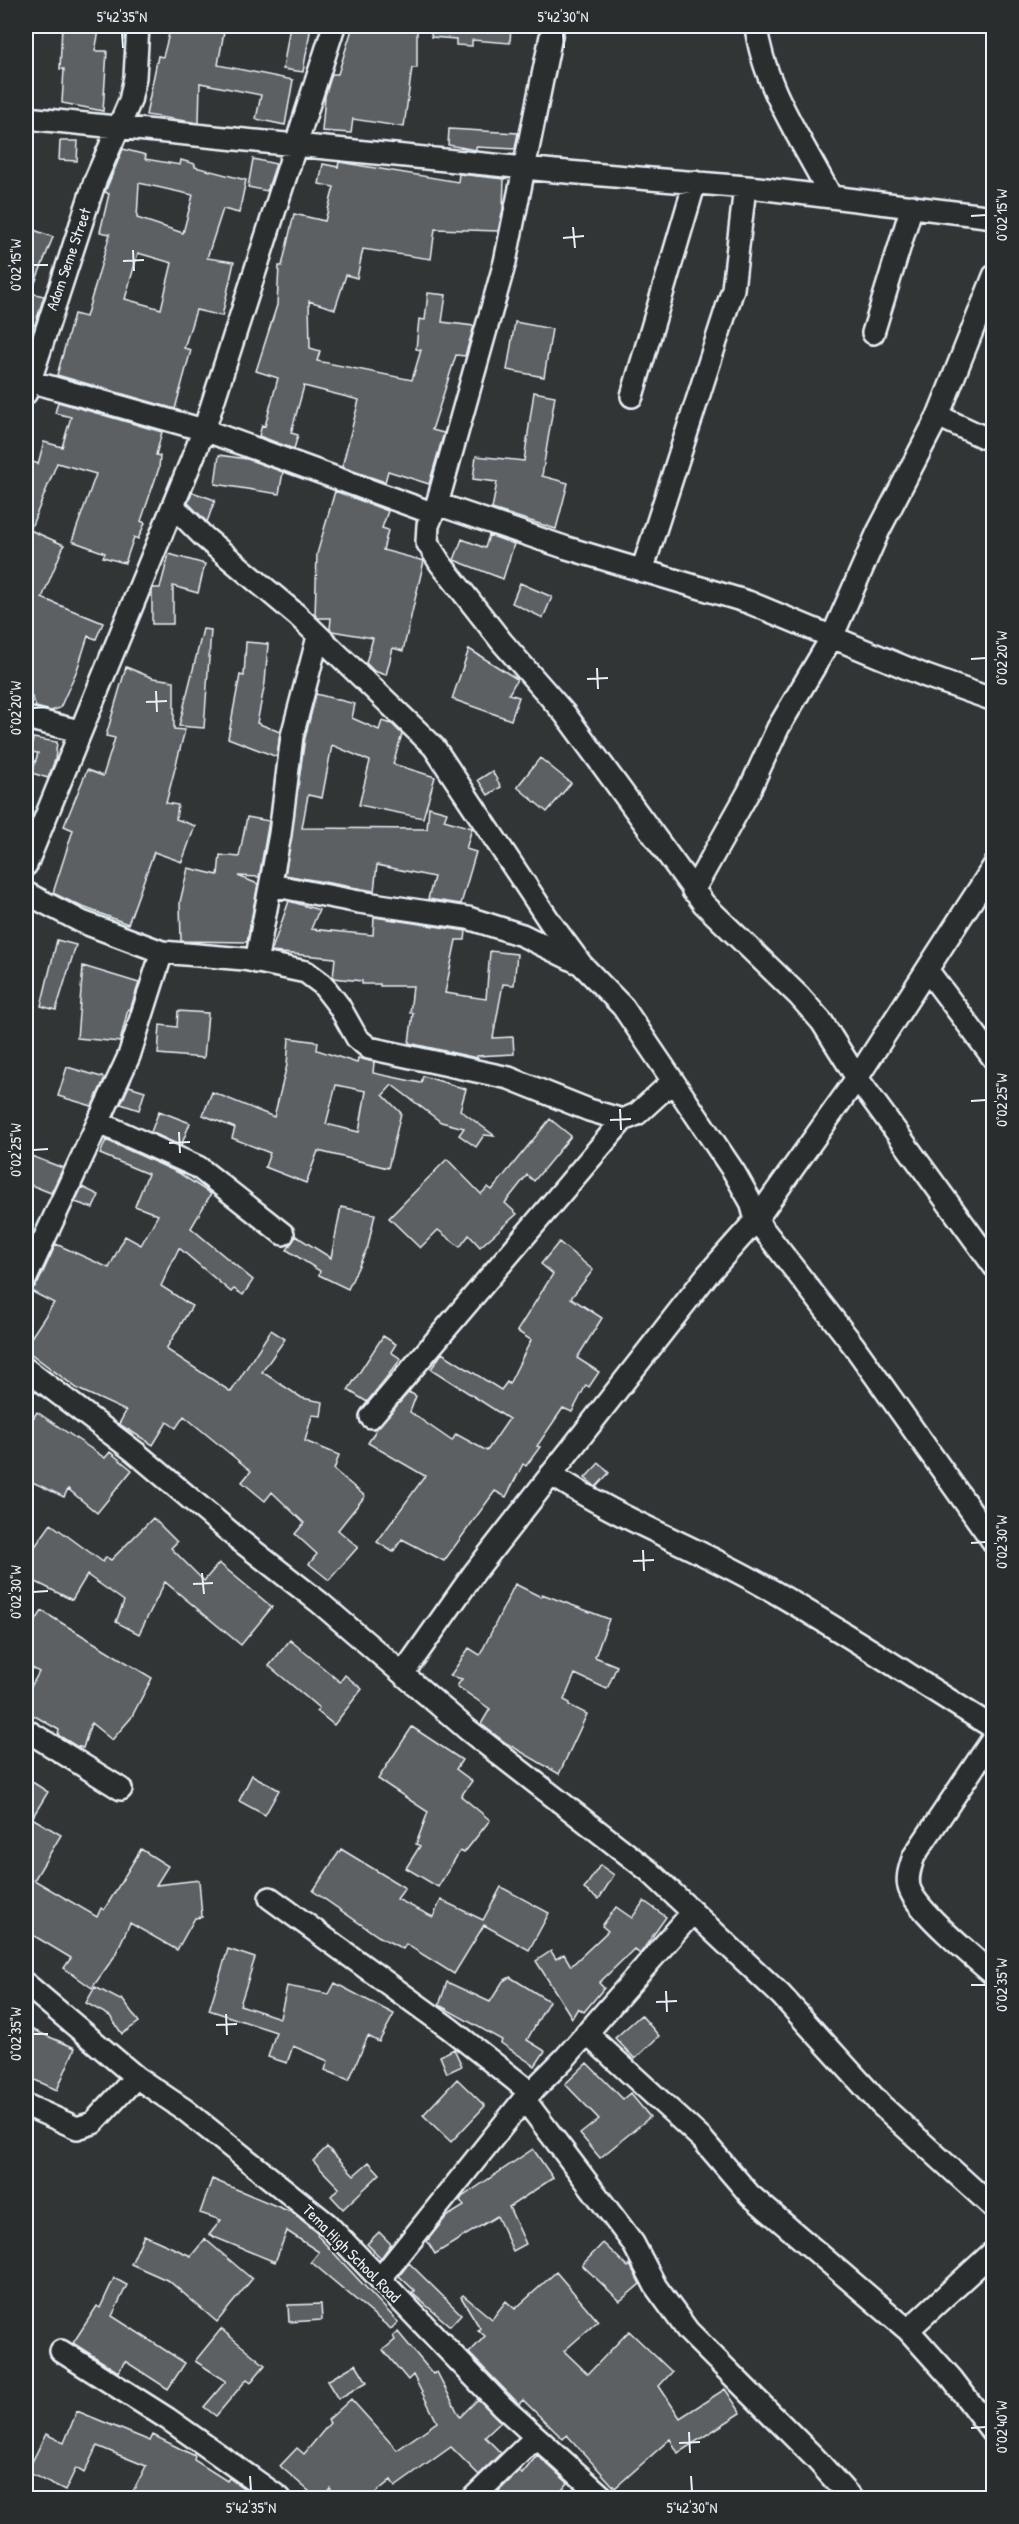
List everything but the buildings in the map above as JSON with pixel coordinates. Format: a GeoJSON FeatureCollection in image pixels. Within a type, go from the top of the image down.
{"type":"FeatureCollection","features":[{"type":"Feature","properties":{"kind":"street","name":"Adom Seme Street"},"geometry":{"type":"LineString","coordinates":[[27,385],[95,181],[119,129],[135,77],[138,26]]}},
{"type":"Feature","properties":{"kind":"street"},"geometry":{"type":"LineString","coordinates":[[26,865],[204,430],[334,26]]}},
{"type":"Feature","properties":{"kind":"street"},"geometry":{"type":"LineString","coordinates":[[553,26],[505,262],[435,508],[428,525],[427,542],[440,563],[502,642],[565,714],[693,891],[822,1022],[857,1078],[993,1266]]}},
{"type":"Feature","properties":{"kind":"street"},"geometry":{"type":"LineString","coordinates":[[756,26],[760,50],[772,83],[830,195]]}},
{"type":"Feature","properties":{"kind":"street"},"geometry":{"type":"LineString","coordinates":[[26,118],[119,129],[830,195],[993,217]]}},
{"type":"Feature","properties":{"kind":"street"},"geometry":{"type":"LineString","coordinates":[[632,396],[696,182]]}},
{"type":"Feature","properties":{"kind":"street"},"geometry":{"type":"LineString","coordinates":[[642,571],[728,309],[733,289],[745,187]]}},
{"type":"Feature","properties":{"kind":"street"},"geometry":{"type":"LineString","coordinates":[[873,333],[912,206]]}},
{"type":"Feature","properties":{"kind":"street"},"geometry":{"type":"LineString","coordinates":[[693,891],[749,790],[778,728],[832,637],[883,522],[938,416],[993,276]]}},
{"type":"Feature","properties":{"kind":"street"},"geometry":{"type":"LineString","coordinates":[[27,385],[204,430],[435,508],[748,602],[926,676],[993,700]]}},
{"type":"Feature","properties":{"kind":"street"},"geometry":{"type":"LineString","coordinates":[[938,416],[993,442]]}},
{"type":"Feature","properties":{"kind":"street"},"geometry":{"type":"LineString","coordinates":[[174,507],[204,537],[297,615],[434,747],[550,922],[581,964],[623,1007],[734,1173],[751,1202],[756,1220],[854,1346],[993,1543]]}},
{"type":"Feature","properties":{"kind":"street"},"geometry":{"type":"LineString","coordinates":[[256,962],[271,885],[292,736],[318,637]]}},
{"type":"Feature","properties":{"kind":"street"},"geometry":{"type":"LineString","coordinates":[[26,718],[79,731]]}},
{"type":"Feature","properties":{"kind":"street"},"geometry":{"type":"LineString","coordinates":[[404,1672],[474,1573],[551,1474],[708,1274],[756,1220],[857,1078],[928,971],[993,866]]}},
{"type":"Feature","properties":{"kind":"street"},"geometry":{"type":"LineString","coordinates":[[271,885],[359,902],[468,918],[522,935],[581,964]]}},
{"type":"Feature","properties":{"kind":"street"},"geometry":{"type":"LineString","coordinates":[[26,893],[82,922],[162,952],[256,962],[306,972],[322,984],[339,1006],[357,1038],[369,1048],[509,1078],[598,1114],[622,1120]]}},
{"type":"Feature","properties":{"kind":"street"},"geometry":{"type":"LineString","coordinates":[[26,1278],[100,1123],[129,1056],[162,952]]}},
{"type":"Feature","properties":{"kind":"street"},"geometry":{"type":"LineString","coordinates":[[928,971],[992,1051]]}},
{"type":"Feature","properties":{"kind":"street"},"geometry":{"type":"LineString","coordinates":[[371,1417],[622,1120],[637,1114],[673,1081]]}},
{"type":"Feature","properties":{"kind":"street"},"geometry":{"type":"LineString","coordinates":[[100,1123],[198,1167],[283,1234]]}},
{"type":"Feature","properties":{"kind":"street"},"geometry":{"type":"LineString","coordinates":[[26,1369],[135,1452],[238,1539],[404,1672],[468,1730],[649,1870],[781,1995],[880,2105],[993,2208]]}},
{"type":"Feature","properties":{"kind":"street"},"geometry":{"type":"LineString","coordinates":[[551,1474],[590,1500],[694,1548],[755,1581],[993,1728]]}},
{"type":"Feature","properties":{"kind":"street"},"geometry":{"type":"LineString","coordinates":[[26,1730],[121,1789]]}},
{"type":"Feature","properties":{"kind":"street"},"geometry":{"type":"LineString","coordinates":[[993,1737],[914,1856],[908,1876],[911,1892],[928,1912],[993,1975]]}},
{"type":"Feature","properties":{"kind":"street"},"geometry":{"type":"LineString","coordinates":[[270,1898],[448,2028],[527,2096],[633,2243],[656,2287],[688,2331],[815,2458],[851,2499]]}},
{"type":"Feature","properties":{"kind":"street"},"geometry":{"type":"LineString","coordinates":[[380,2279],[527,2096],[693,1912]]}},
{"type":"Feature","properties":{"kind":"street","name":"Tema High School Road"},"geometry":{"type":"LineString","coordinates":[[26,1984],[136,2077],[185,2110],[318,2216],[502,2406],[604,2499]]}},
{"type":"Feature","properties":{"kind":"street"},"geometry":{"type":"LineString","coordinates":[[586,2033],[702,2139],[750,2195],[908,2330],[952,2379],[993,2434]]}},
{"type":"Feature","properties":{"kind":"street"},"geometry":{"type":"LineString","coordinates":[[26,2105],[77,2128],[93,2122],[136,2077]]}},
{"type":"Feature","properties":{"kind":"street"},"geometry":{"type":"LineString","coordinates":[[908,2330],[993,2251]]}},
{"type":"Feature","properties":{"kind":"street"},"geometry":{"type":"LineString","coordinates":[[61,2351],[168,2419],[280,2499]]}},
{"type":"Feature","properties":{"kind":"street"},"geometry":{"type":"LineString","coordinates":[[473,2499],[536,2437]]}}]}
